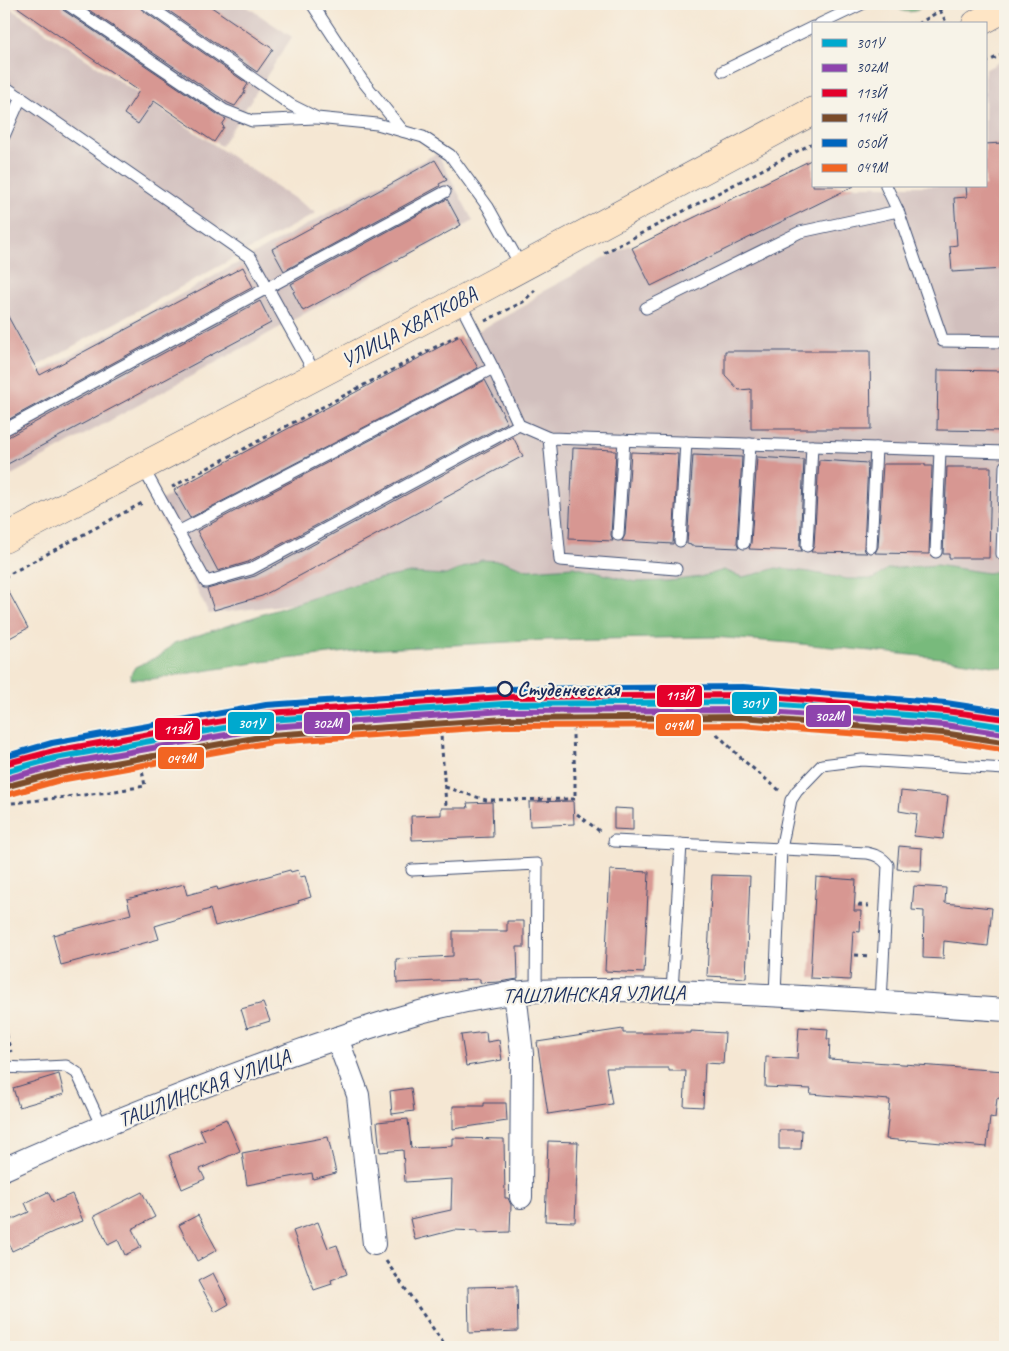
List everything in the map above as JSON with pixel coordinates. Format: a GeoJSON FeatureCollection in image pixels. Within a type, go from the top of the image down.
{"type":"FeatureCollection","features":[{"type":"Feature","properties":{"kind":"main road"},"geometry":{"type":"LineString","coordinates":[[980,22],[1005,8]]}},
{"type":"Feature","properties":{"kind":"main road","name":"УЛИЦА ХВАТКОВА"},"geometry":{"type":"LineString","coordinates":[[4,539],[522,268],[812,112]]}},
{"type":"Feature","properties":{"kind":"street","name":"ТАШЛИНСКАЯ УЛИЦА"},"geometry":{"type":"LineString","coordinates":[[4,1169],[102,1127],[218,1081],[337,1038],[423,1010],[468,1000],[526,992],[574,990],[672,991],[776,995],[1005,1010]]}},
{"type":"Feature","properties":{"kind":"street"},"geometry":{"type":"LineString","coordinates":[[521,1197],[522,1054],[526,992]]}},
{"type":"Feature","properties":{"kind":"street"},"geometry":{"type":"LineString","coordinates":[[337,1038],[358,1095],[374,1244]]}},
{"type":"Feature","properties":{"kind":"lane"},"geometry":{"type":"LineString","coordinates":[[67,4],[224,110],[252,120],[317,118],[377,124],[423,136],[450,155],[488,207],[522,268]]}},
{"type":"Feature","properties":{"kind":"lane"},"geometry":{"type":"LineString","coordinates":[[146,4],[291,104],[317,118]]}},
{"type":"Feature","properties":{"kind":"lane"},"geometry":{"type":"LineString","coordinates":[[312,4],[362,80],[403,131]]}},
{"type":"Feature","properties":{"kind":"lane"},"geometry":{"type":"LineString","coordinates":[[824,22],[862,4]]}},
{"type":"Feature","properties":{"kind":"lane"},"geometry":{"type":"LineString","coordinates":[[723,71],[812,27]]}},
{"type":"Feature","properties":{"kind":"lane"},"geometry":{"type":"LineString","coordinates":[[4,86],[251,258],[316,376]]}},
{"type":"Feature","properties":{"kind":"lane"},"geometry":{"type":"LineString","coordinates":[[4,136],[21,97]]}},
{"type":"Feature","properties":{"kind":"lane"},"geometry":{"type":"LineString","coordinates":[[887,188],[898,211],[943,341],[1005,342]]}},
{"type":"Feature","properties":{"kind":"lane"},"geometry":{"type":"LineString","coordinates":[[4,430],[445,192]]}},
{"type":"Feature","properties":{"kind":"lane"},"geometry":{"type":"LineString","coordinates":[[646,308],[800,232],[898,211]]}},
{"type":"Feature","properties":{"kind":"lane"},"geometry":{"type":"LineString","coordinates":[[459,301],[519,425],[549,438],[1005,452]]}},
{"type":"Feature","properties":{"kind":"lane"},"geometry":{"type":"LineString","coordinates":[[178,532],[493,368]]}},
{"type":"Feature","properties":{"kind":"lane"},"geometry":{"type":"LineString","coordinates":[[142,466],[206,582],[251,568],[519,425]]}},
{"type":"Feature","properties":{"kind":"lane"},"geometry":{"type":"LineString","coordinates":[[549,438],[560,560],[676,569]]}},
{"type":"Feature","properties":{"kind":"lane"},"geometry":{"type":"LineString","coordinates":[[618,535],[624,440]]}},
{"type":"Feature","properties":{"kind":"lane"},"geometry":{"type":"LineString","coordinates":[[680,541],[686,442]]}},
{"type":"Feature","properties":{"kind":"lane"},"geometry":{"type":"LineString","coordinates":[[744,543],[750,444]]}},
{"type":"Feature","properties":{"kind":"lane"},"geometry":{"type":"LineString","coordinates":[[807,546],[812,446]]}},
{"type":"Feature","properties":{"kind":"lane"},"geometry":{"type":"LineString","coordinates":[[871,547],[876,448]]}},
{"type":"Feature","properties":{"kind":"lane"},"geometry":{"type":"LineString","coordinates":[[936,552],[940,450]]}},
{"type":"Feature","properties":{"kind":"lane"},"geometry":{"type":"LineString","coordinates":[[1002,554],[1005,466]]}},
{"type":"Feature","properties":{"kind":"lane"},"geometry":{"type":"LineString","coordinates":[[776,995],[781,849],[791,800],[822,765],[862,760],[1005,769]]}},
{"type":"Feature","properties":{"kind":"lane"},"geometry":{"type":"LineString","coordinates":[[614,841],[878,855],[888,865],[881,1002]]}},
{"type":"Feature","properties":{"kind":"lane"},"geometry":{"type":"LineString","coordinates":[[672,991],[680,844]]}},
{"type":"Feature","properties":{"kind":"lane"},"geometry":{"type":"LineString","coordinates":[[412,870],[537,864],[526,992]]}},
{"type":"Feature","properties":{"kind":"lane"},"geometry":{"type":"LineString","coordinates":[[9,1067],[66,1066],[77,1073],[102,1127]]}},
{"type":"Feature","properties":{"kind":"path"},"geometry":{"type":"LineString","coordinates":[[921,22],[950,4]]}},
{"type":"Feature","properties":{"kind":"path"},"geometry":{"type":"LineString","coordinates":[[940,10],[946,22]]}},
{"type":"Feature","properties":{"kind":"path"},"geometry":{"type":"LineString","coordinates":[[986,62],[1005,53]]}},
{"type":"Feature","properties":{"kind":"path"},"geometry":{"type":"LineString","coordinates":[[604,254],[812,144]]}},
{"type":"Feature","properties":{"kind":"path"},"geometry":{"type":"LineString","coordinates":[[4,577],[472,327],[523,302],[534,290],[543,286]]}},
{"type":"Feature","properties":{"kind":"path"},"geometry":{"type":"LineString","coordinates":[[445,787],[486,800],[574,799],[572,715]]}},
{"type":"Feature","properties":{"kind":"path"},"geometry":{"type":"LineString","coordinates":[[4,804],[145,786],[140,759],[297,732],[440,721],[572,715],[669,716],[771,721]]}},
{"type":"Feature","properties":{"kind":"path"},"geometry":{"type":"LineString","coordinates":[[716,718],[717,734],[742,760],[791,800]]}},
{"type":"Feature","properties":{"kind":"path"},"geometry":{"type":"LineString","coordinates":[[440,721],[446,805]]}},
{"type":"Feature","properties":{"kind":"path"},"geometry":{"type":"LineString","coordinates":[[577,814],[614,841]]}},
{"type":"Feature","properties":{"kind":"path"},"geometry":{"type":"LineString","coordinates":[[4,1027],[9,1067]]}},
{"type":"Feature","properties":{"kind":"path"},"geometry":{"type":"LineString","coordinates":[[374,1244],[446,1347]]}},
{"type":"Feature","properties":{"kind":"shaded area"},"geometry":{"type":"Polygon","coordinates":[[[4,4],[316,213],[4,384],[4,4]]]}},
{"type":"Feature","properties":{"kind":"shaded area"},"geometry":{"type":"Polygon","coordinates":[[[10,4],[243,4],[292,37],[221,146],[10,4]]]}},
{"type":"Feature","properties":{"kind":"shaded area"},"geometry":{"type":"Polygon","coordinates":[[[1005,59],[1005,586],[403,590],[209,614],[154,504],[528,304],[538,294],[630,245],[633,248],[812,159],[812,188],[986,188],[986,69],[1005,59]]]}},
{"type":"Feature","properties":{"kind":"shaded area"},"geometry":{"type":"Polygon","coordinates":[[[437,153],[473,221],[4,479],[4,392],[437,153]]]}},
{"type":"Feature","properties":{"kind":"green space"},"geometry":{"type":"Polygon","coordinates":[[[895,4],[923,4],[918,10],[908,12],[902,11],[895,4]]]}},
{"type":"Feature","properties":{"kind":"green space"},"geometry":{"type":"Polygon","coordinates":[[[481,560],[503,561],[528,570],[574,567],[635,582],[669,581],[700,577],[724,570],[742,577],[776,568],[847,579],[874,579],[887,569],[936,565],[988,573],[1005,570],[1005,668],[941,658],[713,637],[545,640],[363,650],[261,662],[152,679],[131,679],[131,674],[135,667],[161,655],[174,643],[362,582],[410,573],[446,575],[481,560]]]}},
{"type":"Feature","properties":{"kind":"building"},"geometry":{"type":"Polygon","coordinates":[[[13,4],[60,4],[63,10],[226,119],[222,125],[224,127],[214,142],[154,101],[138,124],[124,114],[139,91],[13,4]]]}},
{"type":"Feature","properties":{"kind":"building"},"geometry":{"type":"Polygon","coordinates":[[[80,4],[139,4],[142,10],[248,84],[244,90],[245,92],[235,106],[228,103],[80,4]]]}},
{"type":"Feature","properties":{"kind":"building"},"geometry":{"type":"Polygon","coordinates":[[[159,4],[207,4],[273,49],[257,72],[159,4]]]}},
{"type":"Feature","properties":{"kind":"building"},"geometry":{"type":"Polygon","coordinates":[[[1002,143],[1005,269],[952,272],[950,246],[957,245],[954,198],[967,197],[966,188],[986,188],[986,144],[1002,143]]]}},
{"type":"Feature","properties":{"kind":"building"},"geometry":{"type":"Polygon","coordinates":[[[812,159],[812,188],[850,188],[651,286],[632,248],[812,159]]]}},
{"type":"Feature","properties":{"kind":"building"},"geometry":{"type":"Polygon","coordinates":[[[435,160],[447,180],[439,184],[440,186],[284,271],[272,249],[435,160]]]}},
{"type":"Feature","properties":{"kind":"building"},"geometry":{"type":"Polygon","coordinates":[[[447,199],[461,225],[303,311],[291,284],[447,199]]]}},
{"type":"Feature","properties":{"kind":"building"},"geometry":{"type":"Polygon","coordinates":[[[243,267],[253,287],[4,422],[4,309],[40,375],[243,267]]]}},
{"type":"Feature","properties":{"kind":"building"},"geometry":{"type":"Polygon","coordinates":[[[260,301],[271,323],[4,466],[4,437],[8,437],[260,301]]]}},
{"type":"Feature","properties":{"kind":"building"},"geometry":{"type":"Polygon","coordinates":[[[460,336],[478,368],[190,518],[174,490],[460,336]]]}},
{"type":"Feature","properties":{"kind":"building"},"geometry":{"type":"Polygon","coordinates":[[[725,351],[870,351],[871,429],[751,429],[751,389],[739,390],[725,375],[725,351]]]}},
{"type":"Feature","properties":{"kind":"building"},"geometry":{"type":"Polygon","coordinates":[[[938,370],[1005,371],[1005,431],[937,430],[938,370]]]}},
{"type":"Feature","properties":{"kind":"building"},"geometry":{"type":"Polygon","coordinates":[[[485,380],[507,423],[248,562],[218,571],[197,531],[485,380]]]}},
{"type":"Feature","properties":{"kind":"building"},"geometry":{"type":"Polygon","coordinates":[[[513,437],[523,456],[262,596],[214,610],[207,589],[255,576],[513,437]]]}},
{"type":"Feature","properties":{"kind":"building"},"geometry":{"type":"Polygon","coordinates":[[[573,448],[616,451],[611,535],[613,541],[569,539],[573,448]]]}},
{"type":"Feature","properties":{"kind":"building"},"geometry":{"type":"Polygon","coordinates":[[[631,452],[678,454],[673,544],[622,541],[625,535],[631,452]]]}},
{"type":"Feature","properties":{"kind":"building"},"geometry":{"type":"Polygon","coordinates":[[[693,455],[742,457],[737,543],[739,548],[691,546],[687,544],[693,455]]]}},
{"type":"Feature","properties":{"kind":"building"},"geometry":{"type":"Polygon","coordinates":[[[757,457],[804,460],[800,546],[802,551],[749,549],[757,457]]]}},
{"type":"Feature","properties":{"kind":"building"},"geometry":{"type":"Polygon","coordinates":[[[819,460],[868,463],[864,547],[867,553],[811,552],[814,546],[819,460]]]}},
{"type":"Feature","properties":{"kind":"building"},"geometry":{"type":"Polygon","coordinates":[[[883,464],[925,464],[925,466],[932,466],[929,554],[875,553],[878,547],[883,464]]]}},
{"type":"Feature","properties":{"kind":"building"},"geometry":{"type":"Polygon","coordinates":[[[947,467],[991,467],[989,558],[949,558],[949,554],[943,554],[947,467]]]}},
{"type":"Feature","properties":{"kind":"building"},"geometry":{"type":"Polygon","coordinates":[[[4,583],[28,628],[4,641],[4,583]]]}},
{"type":"Feature","properties":{"kind":"building"},"geometry":{"type":"Polygon","coordinates":[[[901,791],[948,796],[943,839],[914,836],[917,814],[899,811],[901,791]]]}},
{"type":"Feature","properties":{"kind":"building"},"geometry":{"type":"Polygon","coordinates":[[[573,801],[574,824],[530,826],[529,802],[573,801]]]}},
{"type":"Feature","properties":{"kind":"building"},"geometry":{"type":"Polygon","coordinates":[[[492,802],[493,837],[412,840],[411,816],[441,815],[441,808],[468,808],[467,803],[492,802]]]}},
{"type":"Feature","properties":{"kind":"building"},"geometry":{"type":"Polygon","coordinates":[[[614,808],[633,809],[633,830],[614,829],[614,808]]]}},
{"type":"Feature","properties":{"kind":"building"},"geometry":{"type":"Polygon","coordinates":[[[899,846],[922,848],[921,871],[897,869],[899,846]]]}},
{"type":"Feature","properties":{"kind":"building"},"geometry":{"type":"Polygon","coordinates":[[[290,870],[291,872],[298,870],[300,877],[305,876],[311,897],[298,901],[299,903],[215,926],[210,909],[155,926],[159,939],[61,965],[53,935],[131,914],[127,899],[184,884],[187,895],[217,887],[218,890],[290,870]]]}},
{"type":"Feature","properties":{"kind":"building"},"geometry":{"type":"Polygon","coordinates":[[[610,870],[649,872],[644,973],[605,971],[610,870]]]}},
{"type":"Feature","properties":{"kind":"building"},"geometry":{"type":"Polygon","coordinates":[[[712,875],[750,876],[746,978],[707,976],[712,875]]]}},
{"type":"Feature","properties":{"kind":"building"},"geometry":{"type":"Polygon","coordinates":[[[816,877],[856,880],[854,911],[861,911],[860,932],[853,931],[850,980],[810,978],[816,877]]]}},
{"type":"Feature","properties":{"kind":"building"},"geometry":{"type":"Polygon","coordinates":[[[914,886],[946,888],[945,903],[992,908],[988,946],[944,941],[943,959],[923,958],[924,911],[912,910],[914,886]]]}},
{"type":"Feature","properties":{"kind":"building"},"geometry":{"type":"Polygon","coordinates":[[[507,921],[524,921],[524,947],[517,947],[518,979],[480,983],[480,979],[397,983],[396,959],[453,956],[453,931],[507,931],[507,921]]]}},
{"type":"Feature","properties":{"kind":"building"},"geometry":{"type":"Polygon","coordinates":[[[263,1003],[270,1021],[247,1028],[241,1009],[263,1003]]]}},
{"type":"Feature","properties":{"kind":"building"},"geometry":{"type":"Polygon","coordinates":[[[799,1027],[828,1029],[827,1039],[830,1039],[829,1059],[1005,1071],[1005,1099],[997,1098],[995,1118],[990,1117],[987,1147],[886,1139],[890,1100],[810,1094],[811,1089],[765,1087],[766,1057],[797,1059],[799,1027]]]}},
{"type":"Feature","properties":{"kind":"building"},"geometry":{"type":"Polygon","coordinates":[[[623,1029],[623,1033],[691,1033],[691,1031],[725,1033],[723,1064],[705,1063],[703,1107],[684,1106],[686,1071],[669,1071],[669,1068],[606,1068],[612,1104],[548,1114],[537,1042],[623,1029]]]}},
{"type":"Feature","properties":{"kind":"building"},"geometry":{"type":"Polygon","coordinates":[[[486,1032],[487,1042],[499,1040],[502,1060],[466,1066],[461,1035],[486,1032]]]}},
{"type":"Feature","properties":{"kind":"building"},"geometry":{"type":"Polygon","coordinates":[[[59,1074],[64,1094],[19,1107],[13,1088],[59,1074]]]}},
{"type":"Feature","properties":{"kind":"building"},"geometry":{"type":"Polygon","coordinates":[[[411,1088],[414,1111],[392,1114],[390,1091],[411,1088]]]}},
{"type":"Feature","properties":{"kind":"building"},"geometry":{"type":"Polygon","coordinates":[[[484,1103],[506,1103],[507,1121],[453,1129],[453,1106],[484,1106],[484,1103]]]}},
{"type":"Feature","properties":{"kind":"building"},"geometry":{"type":"Polygon","coordinates":[[[226,1119],[240,1151],[200,1169],[205,1179],[182,1189],[169,1155],[205,1141],[200,1130],[226,1119]]]}},
{"type":"Feature","properties":{"kind":"building"},"geometry":{"type":"Polygon","coordinates":[[[408,1119],[411,1148],[453,1146],[453,1138],[504,1139],[505,1198],[508,1198],[511,1205],[510,1232],[477,1233],[477,1231],[454,1230],[415,1240],[410,1219],[451,1210],[452,1179],[405,1182],[403,1150],[380,1152],[377,1122],[408,1119]]]}},
{"type":"Feature","properties":{"kind":"building"},"geometry":{"type":"Polygon","coordinates":[[[779,1130],[802,1130],[801,1149],[779,1149],[779,1130]]]}},
{"type":"Feature","properties":{"kind":"building"},"geometry":{"type":"Polygon","coordinates":[[[328,1137],[336,1173],[313,1179],[312,1173],[247,1185],[242,1153],[328,1137]]]}},
{"type":"Feature","properties":{"kind":"building"},"geometry":{"type":"Polygon","coordinates":[[[548,1141],[578,1142],[575,1222],[545,1221],[548,1141]]]}},
{"type":"Feature","properties":{"kind":"building"},"geometry":{"type":"Polygon","coordinates":[[[48,1192],[53,1202],[72,1194],[83,1221],[55,1231],[12,1251],[4,1233],[4,1223],[29,1212],[25,1203],[48,1192]]]}},
{"type":"Feature","properties":{"kind":"building"},"geometry":{"type":"Polygon","coordinates":[[[142,1192],[155,1217],[132,1229],[141,1247],[125,1255],[118,1240],[108,1245],[94,1216],[142,1192]]]}},
{"type":"Feature","properties":{"kind":"building"},"geometry":{"type":"Polygon","coordinates":[[[198,1215],[217,1250],[197,1261],[179,1225],[198,1215]]]}},
{"type":"Feature","properties":{"kind":"building"},"geometry":{"type":"Polygon","coordinates":[[[318,1222],[328,1248],[337,1245],[347,1274],[331,1280],[332,1284],[314,1290],[293,1231],[318,1222]]]}},
{"type":"Feature","properties":{"kind":"building"},"geometry":{"type":"Polygon","coordinates":[[[213,1273],[229,1304],[215,1312],[198,1281],[213,1273]]]}},
{"type":"Feature","properties":{"kind":"building"},"geometry":{"type":"Polygon","coordinates":[[[517,1286],[518,1331],[469,1333],[468,1287],[517,1286]]]}},
{"type":"Feature","properties":{"kind":"transit line","name":"050Й"},"geometry":{"type":"LineString","coordinates":[[4,757],[52,743],[266,705],[503,689],[743,687],[946,703],[1005,712]]}},
{"type":"Feature","properties":{"kind":"transit line","name":"113Й"},"geometry":{"type":"LineString","coordinates":[[4,764],[54,751],[268,713],[503,697],[743,695],[946,711],[1005,719]]}},
{"type":"Feature","properties":{"kind":"transit line","name":"301У"},"geometry":{"type":"LineString","coordinates":[[4,772],[55,758],[269,720],[504,704],[742,702],[945,718],[1005,727]]}},
{"type":"Feature","properties":{"kind":"transit line","name":"302М"},"geometry":{"type":"LineString","coordinates":[[6,779],[57,765],[270,727],[504,711],[742,710],[944,725],[1004,734]]}},
{"type":"Feature","properties":{"kind":"transit line","name":"114Й"},"geometry":{"type":"LineString","coordinates":[[8,786],[58,773],[271,735],[505,719],[741,717],[943,733],[1003,742]]}},
{"type":"Feature","properties":{"kind":"transit line","name":"049М"},"geometry":{"type":"LineString","coordinates":[[10,794],[60,780],[272,742],[505,726],[741,725],[942,740],[1002,749]]}},
{"type":"Feature","properties":{"kind":"place","name":"Студенческая"},"geometry":{"type":"Point","coordinates":[505,689]}}]}
